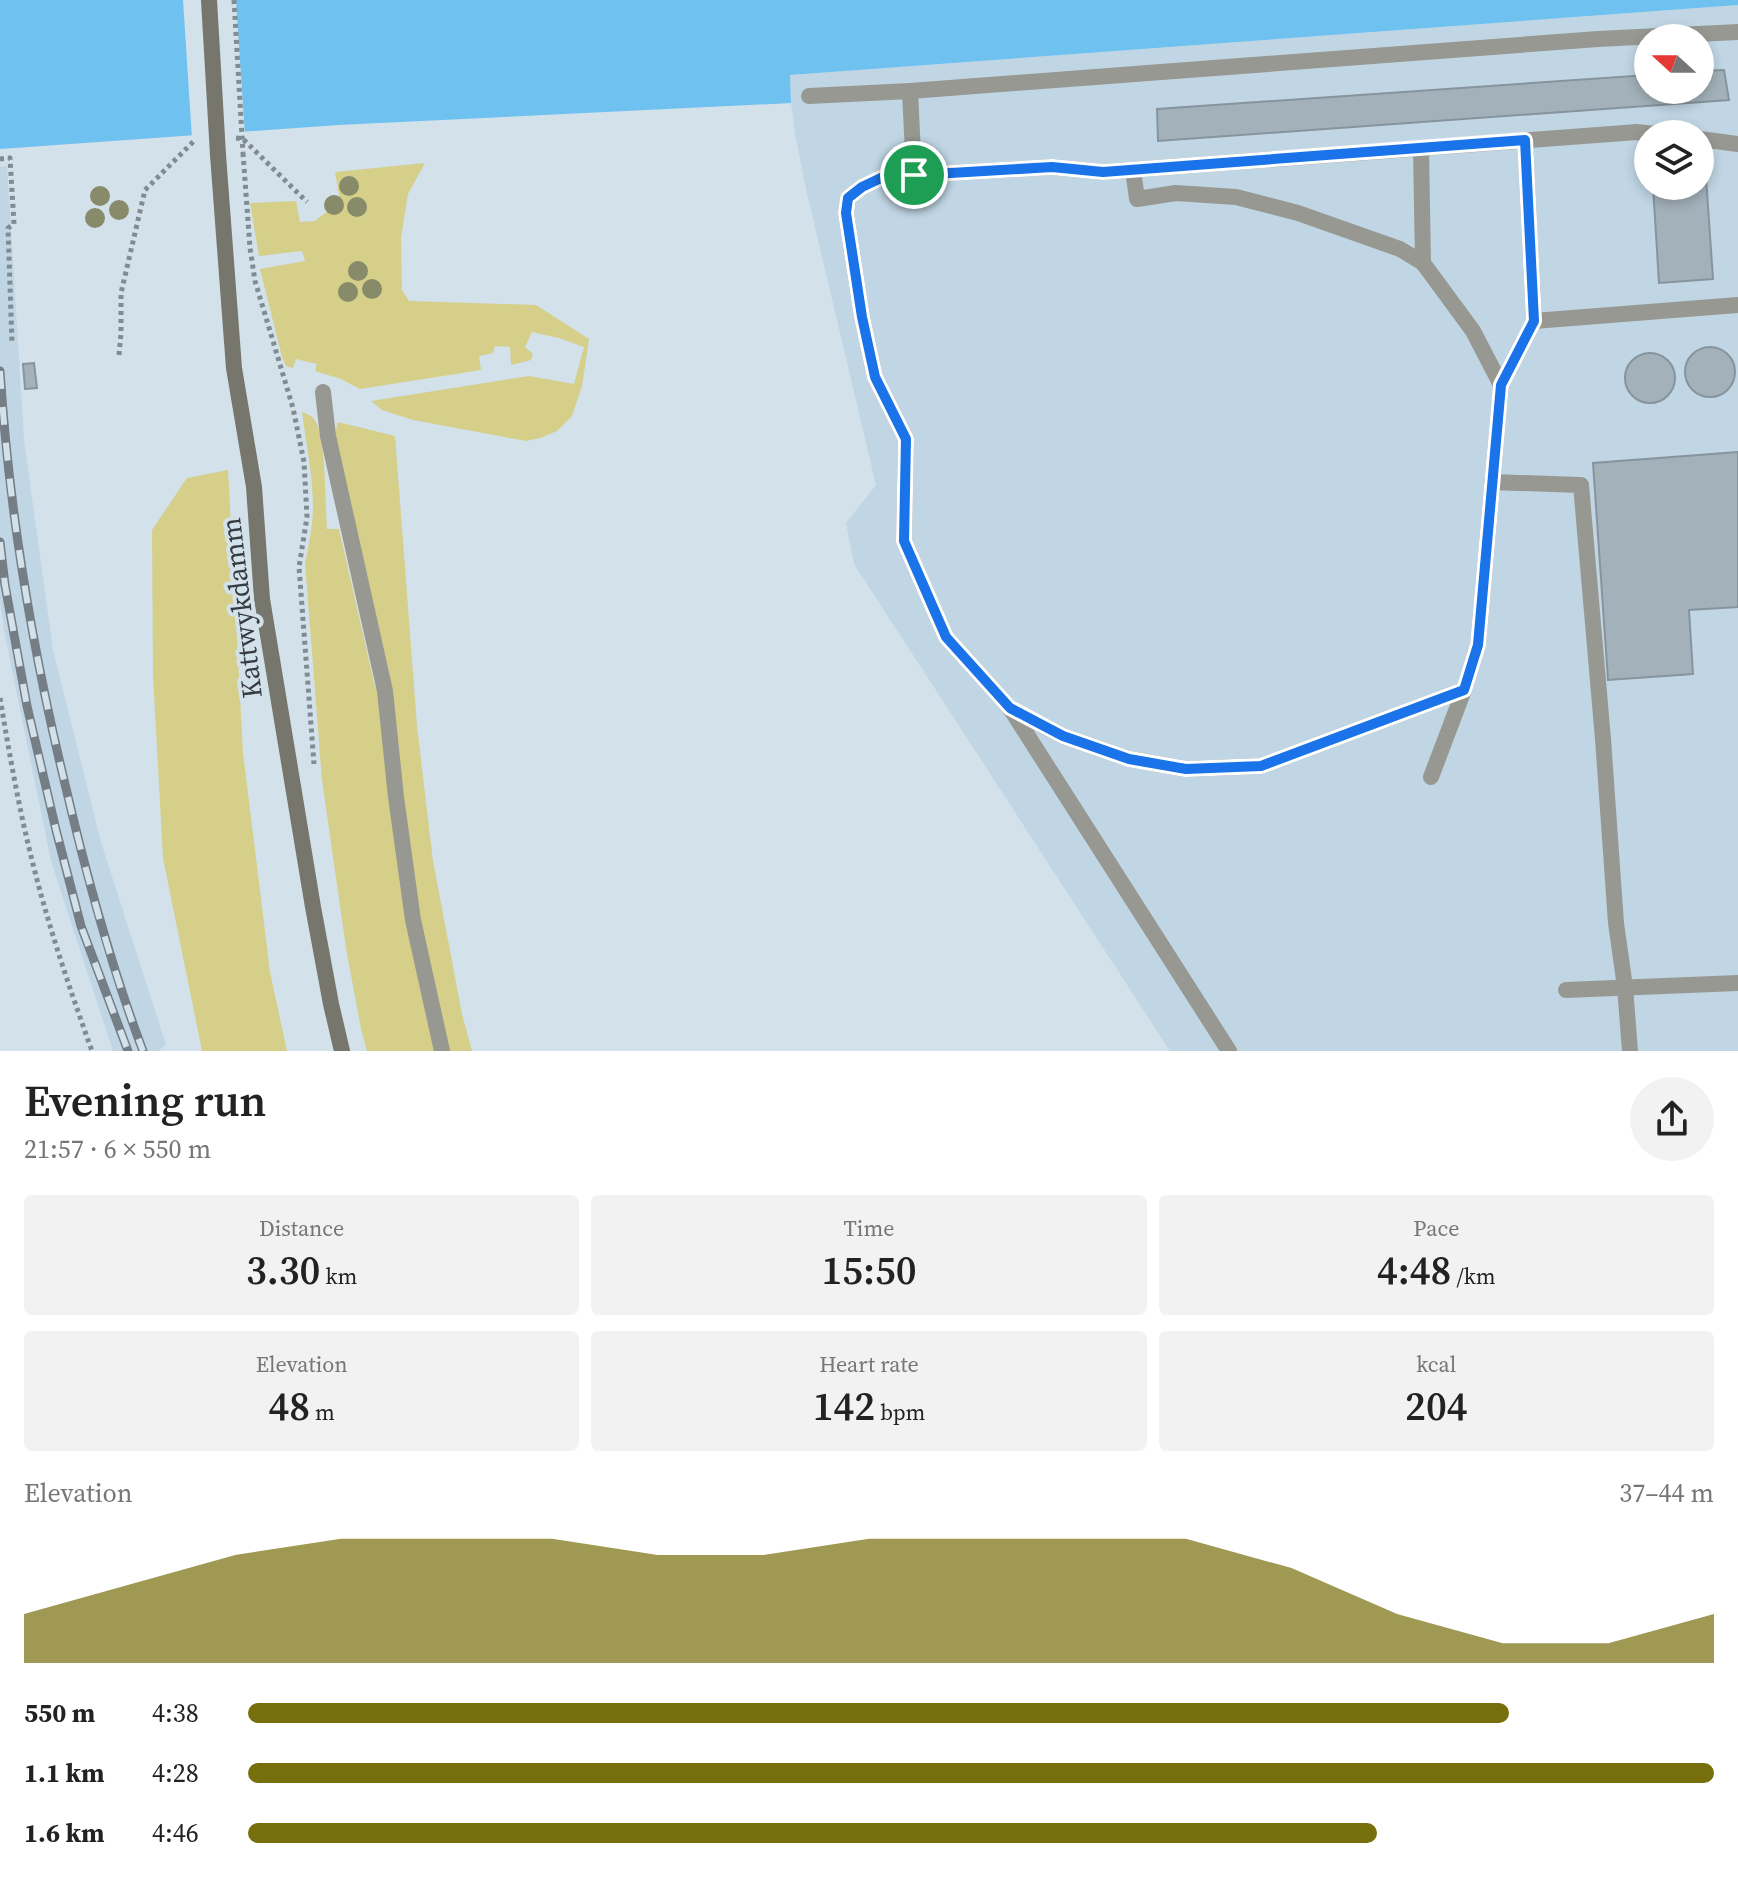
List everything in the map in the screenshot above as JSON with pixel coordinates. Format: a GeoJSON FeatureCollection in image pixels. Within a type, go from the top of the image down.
{"type":"FeatureCollection","features":[{"type":"Feature","properties":{"kind":"main road","name":"Kattwykdamm"},"geometry":{"type":"LineString","coordinates":[[209,0],[234,368],[254,487],[262,599],[313,907],[342,1051]]}},
{"type":"Feature","properties":{"kind":"lane"},"geometry":{"type":"LineString","coordinates":[[809,96],[1598,39],[1738,32]]}},
{"type":"Feature","properties":{"kind":"lane"},"geometry":{"type":"LineString","coordinates":[[910,91],[914,175]]}},
{"type":"Feature","properties":{"kind":"lane"},"geometry":{"type":"LineString","coordinates":[[1229,1051],[1010,708],[946,637],[904,541],[906,439],[875,377],[846,213],[848,198],[883,177],[1052,167],[1103,172],[1634,132]]}},
{"type":"Feature","properties":{"kind":"lane"},"geometry":{"type":"LineString","coordinates":[[1431,777],[1478,645],[1501,385],[1534,321],[1525,140]]}},
{"type":"Feature","properties":{"kind":"lane"},"geometry":{"type":"LineString","coordinates":[[1714,141],[1738,144]]}},
{"type":"Feature","properties":{"kind":"lane"},"geometry":{"type":"LineString","coordinates":[[1421,148],[1423,263]]}},
{"type":"Feature","properties":{"kind":"lane"},"geometry":{"type":"LineString","coordinates":[[1133,170],[1137,199],[1176,193],[1236,197],[1298,213],[1400,249],[1423,263],[1473,331],[1501,385]]}},
{"type":"Feature","properties":{"kind":"lane"},"geometry":{"type":"LineString","coordinates":[[1534,321],[1738,305]]}},
{"type":"Feature","properties":{"kind":"lane"},"geometry":{"type":"LineString","coordinates":[[323,392],[328,436],[385,691],[413,920],[442,1051]]}},
{"type":"Feature","properties":{"kind":"lane"},"geometry":{"type":"LineString","coordinates":[[1492,482],[1581,485],[1616,923],[1630,1051]]}},
{"type":"Feature","properties":{"kind":"lane"},"geometry":{"type":"LineString","coordinates":[[1010,708],[1063,736],[1129,759],[1186,769],[1261,766],[1464,690]]}},
{"type":"Feature","properties":{"kind":"lane"},"geometry":{"type":"LineString","coordinates":[[1566,990],[1738,983]]}},
{"type":"Feature","properties":{"kind":"path"},"geometry":{"type":"LineString","coordinates":[[234,0],[250,248],[255,281],[293,408],[304,462],[307,517],[299,567],[314,765]]}},
{"type":"Feature","properties":{"kind":"path"},"geometry":{"type":"LineString","coordinates":[[0,159],[10,158],[12,184],[14,224],[8,228],[12,343]]}},
{"type":"Feature","properties":{"kind":"path"},"geometry":{"type":"LineString","coordinates":[[119,355],[121,293],[145,190]]}},
{"type":"Feature","properties":{"kind":"path"},"geometry":{"type":"LineString","coordinates":[[0,698],[31,857],[92,1051]]}},
{"type":"Feature","properties":{"kind":"shaded area"},"geometry":{"type":"Polygon","coordinates":[[[1738,5],[1738,1051],[1170,1051],[854,564],[846,523],[876,485],[806,189],[791,103],[790,75],[1738,5]]]}},
{"type":"Feature","properties":{"kind":"shaded area"},"geometry":{"type":"Polygon","coordinates":[[[425,163],[408,194],[401,237],[402,290],[409,301],[536,305],[589,339],[582,386],[572,416],[557,431],[526,441],[413,420],[382,410],[371,401],[529,376],[574,384],[584,347],[559,338],[532,332],[525,347],[533,354],[531,360],[511,365],[510,347],[495,346],[493,353],[479,356],[481,370],[360,389],[315,371],[317,364],[296,359],[293,368],[286,366],[260,269],[305,261],[302,251],[259,256],[250,203],[296,201],[300,222],[315,221],[340,201],[335,172],[425,163]]]}},
{"type":"Feature","properties":{"kind":"shaded area"},"geometry":{"type":"Polygon","coordinates":[[[7,166],[24,440],[53,650],[100,839],[166,1045],[158,1051],[113,1051],[51,861],[4,630],[0,600],[0,167],[7,166]]]}},
{"type":"Feature","properties":{"kind":"shaded area"},"geometry":{"type":"Polygon","coordinates":[[[302,412],[313,418],[319,431],[327,529],[339,529],[375,687],[387,685],[334,437],[338,422],[395,436],[417,726],[433,861],[472,1051],[367,1051],[361,1029],[322,780],[305,563],[312,528],[313,495],[302,412]]]}},
{"type":"Feature","properties":{"kind":"shaded area"},"geometry":{"type":"Polygon","coordinates":[[[228,470],[243,753],[270,972],[287,1051],[202,1051],[163,858],[153,675],[152,530],[187,478],[228,470]]]}},
{"type":"Feature","properties":{"kind":"water"},"geometry":{"type":"Polygon","coordinates":[[[0,0],[1738,0],[1738,5],[790,75],[791,103],[338,125],[0,149],[0,0]]]}},
{"type":"Feature","properties":{"kind":"pier"},"geometry":{"type":"Polygon","coordinates":[[[183,0],[236,0],[245,135],[192,139],[183,0]]]}},
{"type":"Feature","properties":{"kind":"building"},"geometry":{"type":"Polygon","coordinates":[[[1714,70],[1724,70],[1729,100],[1714,101],[1714,70]]]}},
{"type":"Feature","properties":{"kind":"building"},"geometry":{"type":"Polygon","coordinates":[[[1634,76],[1634,104],[1673,104],[1158,141],[1157,109],[1634,76]]]}},
{"type":"Feature","properties":{"kind":"building"},"geometry":{"type":"Polygon","coordinates":[[[1654,200],[1708,200],[1713,279],[1659,283],[1654,200]]]}},
{"type":"Feature","properties":{"kind":"building"},"geometry":{"type":"Polygon","coordinates":[[[1710,347],[1728,354],[1735,372],[1728,390],[1710,397],[1692,390],[1685,372],[1692,354],[1710,347]]]}},
{"type":"Feature","properties":{"kind":"building"},"geometry":{"type":"Polygon","coordinates":[[[1650,353],[1667,361],[1675,378],[1667,395],[1650,403],[1633,395],[1625,378],[1633,361],[1650,353]]]}},
{"type":"Feature","properties":{"kind":"building"},"geometry":{"type":"Polygon","coordinates":[[[34,363],[37,388],[25,389],[23,364],[34,363]]]}},
{"type":"Feature","properties":{"kind":"building"},"geometry":{"type":"Polygon","coordinates":[[[1738,452],[1738,607],[1689,610],[1693,674],[1608,680],[1593,463],[1738,452]]]}},
{"type":"Feature","properties":{"kind":"railway"},"geometry":{"type":"LineString","coordinates":[[0,371],[16,527],[42,682],[90,885],[143,1051]]}},
{"type":"Feature","properties":{"kind":"railway"},"geometry":{"type":"LineString","coordinates":[[0,542],[27,706],[56,830],[81,926],[128,1051]]}},
{"type":"Feature","properties":{"kind":"route"},"geometry":{"type":"LineString","coordinates":[[1525,140],[1534,321],[1501,385],[1478,645],[1464,690],[1261,766],[1186,769],[1129,759],[1063,736],[1010,708],[946,637],[904,541],[906,439],[875,377],[862,317],[846,213],[848,198],[883,177],[914,175],[1052,167],[1103,172],[1525,140]]}}]}
